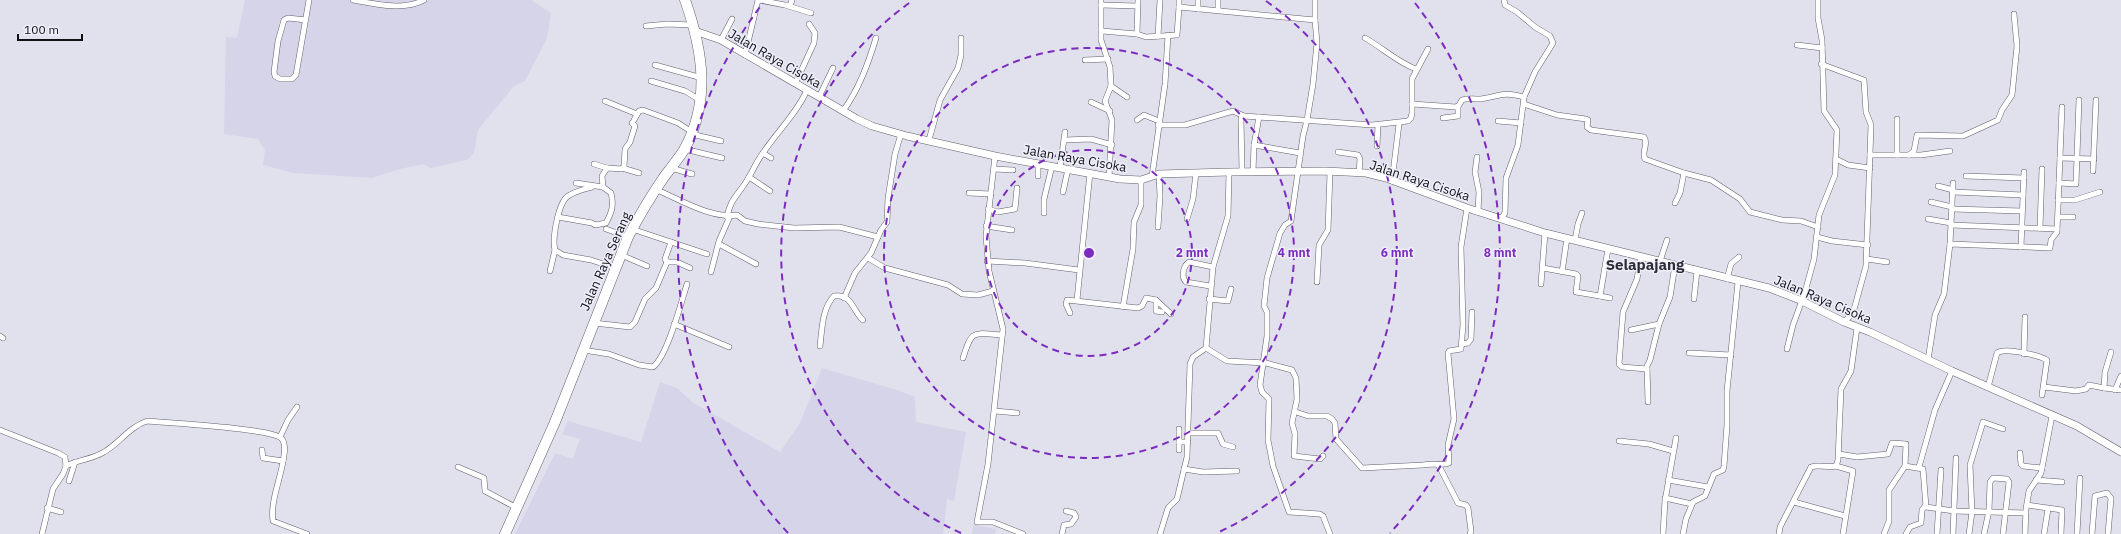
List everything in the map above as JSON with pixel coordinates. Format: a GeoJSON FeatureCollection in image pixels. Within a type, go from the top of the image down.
{"type":"FeatureCollection","features":[{"type":"Feature","properties":{"kind":"highway","name":"Jalan Raya Serang"},"geometry":{"type":"LineString","coordinates":[[505,534],[555,422],[592,323],[630,233],[684,149],[692,133],[700,100],[702,78],[701,60],[694,28],[685,0]]}},
{"type":"Feature","properties":{"kind":"street"},"geometry":{"type":"LineString","coordinates":[[306,20],[288,18],[284,20],[278,41],[274,72],[275,76],[280,79],[292,79],[296,75],[306,20],[309,0]]}},
{"type":"Feature","properties":{"kind":"street"},"geometry":{"type":"LineString","coordinates":[[354,0],[380,5],[397,6],[424,0]]}},
{"type":"Feature","properties":{"kind":"street"},"geometry":{"type":"LineString","coordinates":[[745,55],[759,0],[790,6],[811,14]]}},
{"type":"Feature","properties":{"kind":"street"},"geometry":{"type":"LineString","coordinates":[[790,6],[792,0]]}},
{"type":"Feature","properties":{"kind":"street"},"geometry":{"type":"LineString","coordinates":[[1137,34],[1138,0]]}},
{"type":"Feature","properties":{"kind":"street"},"geometry":{"type":"LineString","coordinates":[[1158,36],[1160,0]]}},
{"type":"Feature","properties":{"kind":"street"},"geometry":{"type":"LineString","coordinates":[[1102,31],[1137,34],[1146,37],[1177,35],[1179,0]]}},
{"type":"Feature","properties":{"kind":"street"},"geometry":{"type":"LineString","coordinates":[[1198,0],[1198,9]]}},
{"type":"Feature","properties":{"kind":"street"},"geometry":{"type":"LineString","coordinates":[[1218,0],[1218,10]]}},
{"type":"Feature","properties":{"kind":"street"},"geometry":{"type":"LineString","coordinates":[[1315,0],[1316,43],[1308,120],[1300,153],[1291,220],[1285,225],[1280,233],[1267,278],[1264,306],[1267,312],[1267,336],[1260,385],[1262,392],[1269,399],[1268,440],[1273,466],[1289,512],[1320,514],[1323,516],[1330,534]]}},
{"type":"Feature","properties":{"kind":"street"},"geometry":{"type":"LineString","coordinates":[[1501,219],[1505,213],[1506,178],[1516,151],[1524,97],[1535,72],[1552,46],[1550,36],[1534,27],[1517,12],[1504,4],[1504,0]]}},
{"type":"Feature","properties":{"kind":"street"},"geometry":{"type":"LineString","coordinates":[[1787,350],[1800,300],[1805,292],[1814,259],[1819,215],[1835,175],[1837,130],[1824,111],[1821,64],[1822,48],[1818,0]]}},
{"type":"Feature","properties":{"kind":"street"},"geometry":{"type":"LineString","coordinates":[[1109,177],[1112,145],[1112,120],[1110,111],[1105,101],[1111,86],[1108,59],[1101,40],[1101,3],[1120,2],[1138,6]]}},
{"type":"Feature","properties":{"kind":"street"},"geometry":{"type":"LineString","coordinates":[[1179,7],[1315,20]]}},
{"type":"Feature","properties":{"kind":"street"},"geometry":{"type":"LineString","coordinates":[[1909,155],[1914,151],[1917,135],[1963,136],[1998,120],[2002,110],[2012,95],[2017,46],[2014,14]]}},
{"type":"Feature","properties":{"kind":"street"},"geometry":{"type":"LineString","coordinates":[[721,40],[732,19]]}},
{"type":"Feature","properties":{"kind":"street"},"geometry":{"type":"LineString","coordinates":[[646,26],[667,24],[694,28]]}},
{"type":"Feature","properties":{"kind":"street"},"geometry":{"type":"LineString","coordinates":[[796,82],[814,43],[815,34],[809,24]]}},
{"type":"Feature","properties":{"kind":"street","name":"Jalan Raya Cisoka"},"geometry":{"type":"LineString","coordinates":[[694,28],[721,40],[745,55],[796,82],[843,111],[872,126],[900,134],[995,156],[1109,177],[1141,180],[1159,174],[1228,172],[1298,171],[1359,173],[1378,176],[1478,212],[1545,233],[1641,256],[1738,282],[1769,288],[1800,300],[1857,328],[1870,332],[1928,360],[2094,435],[2121,452]]}},
{"type":"Feature","properties":{"kind":"street"},"geometry":{"type":"LineString","coordinates":[[1152,176],[1158,123],[1165,84],[1168,35]]}},
{"type":"Feature","properties":{"kind":"street"},"geometry":{"type":"LineString","coordinates":[[843,111],[852,97],[867,66],[876,38]]}},
{"type":"Feature","properties":{"kind":"street"},"geometry":{"type":"LineString","coordinates":[[929,140],[940,100],[958,68],[961,38]]}},
{"type":"Feature","properties":{"kind":"street"},"geometry":{"type":"LineString","coordinates":[[1365,38],[1382,47],[1401,64],[1416,69]]}},
{"type":"Feature","properties":{"kind":"street"},"geometry":{"type":"LineString","coordinates":[[1797,45],[1822,48]]}},
{"type":"Feature","properties":{"kind":"street"},"geometry":{"type":"LineString","coordinates":[[1137,120],[1144,115],[1158,123],[1185,125],[1233,111],[1244,116],[1378,125],[1399,124],[1411,118],[1412,78],[1428,49]]}},
{"type":"Feature","properties":{"kind":"street"},"geometry":{"type":"LineString","coordinates":[[1085,60],[1108,59]]}},
{"type":"Feature","properties":{"kind":"street"},"geometry":{"type":"LineString","coordinates":[[1821,64],[1864,81],[1866,112],[1871,122],[1867,259],[1853,313],[1844,322]]}},
{"type":"Feature","properties":{"kind":"street"},"geometry":{"type":"LineString","coordinates":[[655,65],[702,78]]}},
{"type":"Feature","properties":{"kind":"street"},"geometry":{"type":"LineString","coordinates":[[819,97],[833,68]]}},
{"type":"Feature","properties":{"kind":"street"},"geometry":{"type":"LineString","coordinates":[[651,81],[685,91],[700,100]]}},
{"type":"Feature","properties":{"kind":"street"},"geometry":{"type":"LineString","coordinates":[[1111,86],[1127,97]]}},
{"type":"Feature","properties":{"kind":"street"},"geometry":{"type":"LineString","coordinates":[[711,272],[729,216],[729,204],[749,177],[763,153],[803,100],[807,90]]}},
{"type":"Feature","properties":{"kind":"street"},"geometry":{"type":"LineString","coordinates":[[1442,118],[1458,116],[1458,106],[1463,99],[1488,98],[1501,93],[1511,93],[1524,97]]}},
{"type":"Feature","properties":{"kind":"street"},"geometry":{"type":"LineString","coordinates":[[2059,184],[2076,184],[2079,100]]}},
{"type":"Feature","properties":{"kind":"street"},"geometry":{"type":"LineString","coordinates":[[2093,171],[2096,100]]}},
{"type":"Feature","properties":{"kind":"street"},"geometry":{"type":"LineString","coordinates":[[605,101],[637,114]]}},
{"type":"Feature","properties":{"kind":"street"},"geometry":{"type":"LineString","coordinates":[[1091,102],[1110,111]]}},
{"type":"Feature","properties":{"kind":"street"},"geometry":{"type":"LineString","coordinates":[[1412,104],[1458,106]]}},
{"type":"Feature","properties":{"kind":"street"},"geometry":{"type":"LineString","coordinates":[[1524,104],[1557,116],[1586,119],[1588,120],[1587,127],[1591,130],[1644,137],[1646,140],[1643,155],[1645,159],[1684,173],[1711,180],[1740,199],[1750,212],[1782,220],[1801,220],[1818,227]]}},
{"type":"Feature","properties":{"kind":"street"},"geometry":{"type":"LineString","coordinates":[[1950,244],[2050,248],[2051,240],[2057,229],[2062,107]]}},
{"type":"Feature","properties":{"kind":"street"},"geometry":{"type":"LineString","coordinates":[[622,168],[625,149],[630,142],[635,126],[633,122],[637,114],[643,110],[678,123],[692,133],[721,141]]}},
{"type":"Feature","properties":{"kind":"street"},"geometry":{"type":"LineString","coordinates":[[1242,172],[1240,125],[1241,118],[1244,116]]}},
{"type":"Feature","properties":{"kind":"street"},"geometry":{"type":"LineString","coordinates":[[1253,172],[1254,145],[1259,117]]}},
{"type":"Feature","properties":{"kind":"street"},"geometry":{"type":"LineString","coordinates":[[1897,118],[1897,155]]}},
{"type":"Feature","properties":{"kind":"street"},"geometry":{"type":"LineString","coordinates":[[1498,121],[1521,123]]}},
{"type":"Feature","properties":{"kind":"street"},"geometry":{"type":"LineString","coordinates":[[1392,181],[1399,124]]}},
{"type":"Feature","properties":{"kind":"street"},"geometry":{"type":"LineString","coordinates":[[1377,146],[1378,125]]}},
{"type":"Feature","properties":{"kind":"street"},"geometry":{"type":"LineString","coordinates":[[1044,213],[1044,199],[1065,140],[1066,132]]}},
{"type":"Feature","properties":{"kind":"street"},"geometry":{"type":"LineString","coordinates":[[844,298],[860,265],[868,258],[888,219],[888,198],[895,154],[900,134]]}},
{"type":"Feature","properties":{"kind":"street"},"geometry":{"type":"LineString","coordinates":[[1065,140],[1092,139],[1112,145]]}},
{"type":"Feature","properties":{"kind":"street"},"geometry":{"type":"LineString","coordinates":[[1254,145],[1300,153]]}},
{"type":"Feature","properties":{"kind":"street"},"geometry":{"type":"LineString","coordinates":[[684,149],[722,158]]}},
{"type":"Feature","properties":{"kind":"street"},"geometry":{"type":"LineString","coordinates":[[1338,152],[1358,155],[1360,159],[1359,173]]}},
{"type":"Feature","properties":{"kind":"street"},"geometry":{"type":"LineString","coordinates":[[1870,155],[1909,155],[1950,152]]}},
{"type":"Feature","properties":{"kind":"street"},"geometry":{"type":"LineString","coordinates":[[763,153],[771,158]]}},
{"type":"Feature","properties":{"kind":"street"},"geometry":{"type":"LineString","coordinates":[[995,156],[986,226],[987,261],[1002,324],[1002,335],[988,464],[977,522],[993,522],[1013,528],[1024,534]]}},
{"type":"Feature","properties":{"kind":"street"},"geometry":{"type":"LineString","coordinates":[[1477,158],[1475,172],[1480,192],[1478,212]]}},
{"type":"Feature","properties":{"kind":"street"},"geometry":{"type":"LineString","coordinates":[[2060,158],[2094,159]]}},
{"type":"Feature","properties":{"kind":"street"},"geometry":{"type":"LineString","coordinates":[[1836,159],[1848,166],[1870,168]]}},
{"type":"Feature","properties":{"kind":"street"},"geometry":{"type":"LineString","coordinates":[[594,164],[607,168],[622,168],[639,172]]}},
{"type":"Feature","properties":{"kind":"street"},"geometry":{"type":"LineString","coordinates":[[1038,164],[1038,176]]}},
{"type":"Feature","properties":{"kind":"street"},"geometry":{"type":"LineString","coordinates":[[603,187],[602,176],[607,168]]}},
{"type":"Feature","properties":{"kind":"street"},"geometry":{"type":"LineString","coordinates":[[671,168],[692,174]]}},
{"type":"Feature","properties":{"kind":"street"},"geometry":{"type":"LineString","coordinates":[[994,169],[1013,170]]}},
{"type":"Feature","properties":{"kind":"street"},"geometry":{"type":"LineString","coordinates":[[1063,192],[1068,169]]}},
{"type":"Feature","properties":{"kind":"street"},"geometry":{"type":"LineString","coordinates":[[2040,228],[2042,169]]}},
{"type":"Feature","properties":{"kind":"street"},"geometry":{"type":"LineString","coordinates":[[1160,534],[1168,508],[1177,499],[1184,469],[1189,433],[1190,364],[1193,358],[1206,348],[1210,286],[1213,267],[1228,216],[1228,172]]}},
{"type":"Feature","properties":{"kind":"street"},"geometry":{"type":"LineString","coordinates":[[1317,282],[1319,245],[1328,230],[1330,172]]}},
{"type":"Feature","properties":{"kind":"street"},"geometry":{"type":"LineString","coordinates":[[1077,300],[1090,173]]}},
{"type":"Feature","properties":{"kind":"street"},"geometry":{"type":"LineString","coordinates":[[1187,220],[1193,199],[1196,173]]}},
{"type":"Feature","properties":{"kind":"street"},"geometry":{"type":"LineString","coordinates":[[1675,203],[1684,173]]}},
{"type":"Feature","properties":{"kind":"street"},"geometry":{"type":"LineString","coordinates":[[1158,227],[1159,174]]}},
{"type":"Feature","properties":{"kind":"street"},"geometry":{"type":"LineString","coordinates":[[1966,176],[2024,175],[2021,247]]}},
{"type":"Feature","properties":{"kind":"street"},"geometry":{"type":"LineString","coordinates":[[749,177],[770,191]]}},
{"type":"Feature","properties":{"kind":"street"},"geometry":{"type":"LineString","coordinates":[[1123,307],[1133,249],[1134,222],[1141,205],[1141,180]]}},
{"type":"Feature","properties":{"kind":"street"},"geometry":{"type":"LineString","coordinates":[[558,217],[592,223],[594,225],[606,223],[613,211],[611,192],[603,187],[592,187],[576,183]]}},
{"type":"Feature","properties":{"kind":"street"},"geometry":{"type":"LineString","coordinates":[[1928,360],[1935,315],[1944,294],[1950,244],[1953,183]]}},
{"type":"Feature","properties":{"kind":"street"},"geometry":{"type":"LineString","coordinates":[[1938,186],[1953,191],[2023,195]]}},
{"type":"Feature","properties":{"kind":"street"},"geometry":{"type":"LineString","coordinates":[[550,271],[555,250],[555,235],[561,207],[568,196],[592,187]]}},
{"type":"Feature","properties":{"kind":"street"},"geometry":{"type":"LineString","coordinates":[[988,209],[998,212],[1015,209],[1017,188]]}},
{"type":"Feature","properties":{"kind":"street"},"geometry":{"type":"LineString","coordinates":[[657,190],[707,211],[729,216],[737,215],[747,222],[794,228],[839,227],[878,237]]}},
{"type":"Feature","properties":{"kind":"street"},"geometry":{"type":"LineString","coordinates":[[2058,200],[2075,200],[2100,192]]}},
{"type":"Feature","properties":{"kind":"street"},"geometry":{"type":"LineString","coordinates":[[969,193],[990,194]]}},
{"type":"Feature","properties":{"kind":"street"},"geometry":{"type":"LineString","coordinates":[[1931,202],[1952,208],[2022,211]]}},
{"type":"Feature","properties":{"kind":"street"},"geometry":{"type":"LineString","coordinates":[[1296,412],[1308,416],[1327,416],[1332,419],[1335,423],[1336,439],[1362,468],[1423,465],[1431,462],[1438,464],[1449,463],[1448,444],[1453,428],[1448,352],[1459,350],[1462,344],[1463,289],[1461,247],[1468,208]]}},
{"type":"Feature","properties":{"kind":"street"},"geometry":{"type":"LineString","coordinates":[[1575,240],[1582,213]]}},
{"type":"Feature","properties":{"kind":"street"},"geometry":{"type":"LineString","coordinates":[[2058,217],[2073,217]]}},
{"type":"Feature","properties":{"kind":"street"},"geometry":{"type":"LineString","coordinates":[[1928,219],[1951,224],[2057,229]]}},
{"type":"Feature","properties":{"kind":"street"},"geometry":{"type":"LineString","coordinates":[[986,226],[1012,230]]}},
{"type":"Feature","properties":{"kind":"street"},"geometry":{"type":"LineString","coordinates":[[606,230],[630,233],[672,242],[706,254]]}},
{"type":"Feature","properties":{"kind":"street"},"geometry":{"type":"LineString","coordinates":[[1542,284],[1545,233]]}},
{"type":"Feature","properties":{"kind":"street"},"geometry":{"type":"LineString","coordinates":[[1816,237],[1832,241],[1868,244]]}},
{"type":"Feature","properties":{"kind":"street"},"geometry":{"type":"LineString","coordinates":[[1562,272],[1567,238]]}},
{"type":"Feature","properties":{"kind":"street"},"geometry":{"type":"LineString","coordinates":[[1660,261],[1667,240]]}},
{"type":"Feature","properties":{"kind":"street"},"geometry":{"type":"LineString","coordinates":[[592,323],[627,327],[632,325],[645,298],[656,288],[667,262],[665,259],[672,242]]}},
{"type":"Feature","properties":{"kind":"street"},"geometry":{"type":"LineString","coordinates":[[719,244],[756,264]]}},
{"type":"Feature","properties":{"kind":"street"},"geometry":{"type":"LineString","coordinates":[[1600,296],[1608,249]]}},
{"type":"Feature","properties":{"kind":"street"},"geometry":{"type":"LineString","coordinates":[[555,250],[563,255],[591,260],[615,268]]}},
{"type":"Feature","properties":{"kind":"street"},"geometry":{"type":"LineString","coordinates":[[620,255],[647,266]]}},
{"type":"Feature","properties":{"kind":"street"},"geometry":{"type":"LineString","coordinates":[[1641,256],[1637,279],[1623,312],[1619,364],[1622,367],[1647,369]]}},
{"type":"Feature","properties":{"kind":"street"},"geometry":{"type":"LineString","coordinates":[[1727,279],[1731,264],[1739,256]]}},
{"type":"Feature","properties":{"kind":"street"},"geometry":{"type":"LineString","coordinates":[[868,258],[885,268],[948,285],[962,294],[978,295],[993,291]]}},
{"type":"Feature","properties":{"kind":"street"},"geometry":{"type":"LineString","coordinates":[[1867,259],[1887,262]]}},
{"type":"Feature","properties":{"kind":"street"},"geometry":{"type":"LineString","coordinates":[[987,261],[1025,263],[1079,270]]}},
{"type":"Feature","properties":{"kind":"street"},"geometry":{"type":"LineString","coordinates":[[667,262],[677,262],[690,268]]}},
{"type":"Feature","properties":{"kind":"street"},"geometry":{"type":"LineString","coordinates":[[1210,286],[1186,282],[1183,277],[1184,267],[1189,262],[1213,267]]}},
{"type":"Feature","properties":{"kind":"street"},"geometry":{"type":"LineString","coordinates":[[1648,402],[1647,369],[1659,324],[1670,297],[1675,265]]}},
{"type":"Feature","properties":{"kind":"street"},"geometry":{"type":"LineString","coordinates":[[1543,268],[1577,275],[1575,289],[1578,293],[1610,298]]}},
{"type":"Feature","properties":{"kind":"street"},"geometry":{"type":"LineString","coordinates":[[1694,299],[1697,271]]}},
{"type":"Feature","properties":{"kind":"street"},"geometry":{"type":"LineString","coordinates":[[1683,534],[1686,519],[1692,504],[1705,496],[1714,474],[1724,470],[1727,391],[1738,282]]}},
{"type":"Feature","properties":{"kind":"street"},"geometry":{"type":"LineString","coordinates":[[582,349],[609,354],[639,365],[653,367],[660,358],[674,324],[687,284]]}},
{"type":"Feature","properties":{"kind":"street"},"geometry":{"type":"LineString","coordinates":[[1209,299],[1228,301],[1231,289]]}},
{"type":"Feature","properties":{"kind":"street"},"geometry":{"type":"LineString","coordinates":[[820,346],[828,305],[834,296],[844,298],[853,304],[856,313],[863,320]]}},
{"type":"Feature","properties":{"kind":"street"},"geometry":{"type":"LineString","coordinates":[[1070,312],[1066,300],[1077,300],[1138,308],[1142,306],[1146,298],[1156,300],[1171,314]]}},
{"type":"Feature","properties":{"kind":"street"},"geometry":{"type":"LineString","coordinates":[[1156,300],[1156,311],[1162,312]]}},
{"type":"Feature","properties":{"kind":"street"},"geometry":{"type":"LineString","coordinates":[[1462,344],[1468,343],[1471,340],[1472,312]]}},
{"type":"Feature","properties":{"kind":"street"},"geometry":{"type":"LineString","coordinates":[[2024,354],[2025,317]]}},
{"type":"Feature","properties":{"kind":"street"},"geometry":{"type":"LineString","coordinates":[[674,324],[728,347]]}},
{"type":"Feature","properties":{"kind":"street"},"geometry":{"type":"LineString","coordinates":[[1631,330],[1659,324]]}},
{"type":"Feature","properties":{"kind":"street"},"geometry":{"type":"LineString","coordinates":[[1836,466],[1839,454],[1841,390],[1852,367],[1857,328]]}},
{"type":"Feature","properties":{"kind":"street"},"geometry":{"type":"LineString","coordinates":[[964,358],[969,339],[972,336],[977,334],[1002,335]]}},
{"type":"Feature","properties":{"kind":"street"},"geometry":{"type":"LineString","coordinates":[[1206,348],[1227,361],[1263,362],[1288,368],[1295,373],[1297,399],[1296,412],[1292,423],[1295,434],[1294,456],[1320,459],[1323,456]]}},
{"type":"Feature","properties":{"kind":"street"},"geometry":{"type":"LineString","coordinates":[[1988,386],[1999,351],[2004,350],[2046,360],[2042,395]]}},
{"type":"Feature","properties":{"kind":"street"},"geometry":{"type":"LineString","coordinates":[[2104,388],[2105,372],[2111,352]]}},
{"type":"Feature","properties":{"kind":"street"},"geometry":{"type":"LineString","coordinates":[[1689,353],[1731,356]]}},
{"type":"Feature","properties":{"kind":"street"},"geometry":{"type":"LineString","coordinates":[[1919,467],[1935,410],[1952,371]]}},
{"type":"Feature","properties":{"kind":"street"},"geometry":{"type":"LineString","coordinates":[[2044,387],[2076,391],[2086,389],[2089,385],[2118,390],[2118,379],[2121,376]]}},
{"type":"Feature","properties":{"kind":"street"},"geometry":{"type":"LineString","coordinates":[[280,437],[297,407]]}},
{"type":"Feature","properties":{"kind":"street"},"geometry":{"type":"LineString","coordinates":[[995,410],[1017,413]]}},
{"type":"Feature","properties":{"kind":"street"},"geometry":{"type":"LineString","coordinates":[[2025,534],[2029,490],[2041,473],[2052,416]]}},
{"type":"Feature","properties":{"kind":"street"},"geometry":{"type":"LineString","coordinates":[[66,466],[107,451],[131,428],[147,421],[261,431],[280,437],[284,442],[283,461],[272,512],[273,521],[308,534]]}},
{"type":"Feature","properties":{"kind":"street"},"geometry":{"type":"LineString","coordinates":[[1968,534],[1972,512],[1970,465],[1984,422],[2003,428]]}},
{"type":"Feature","properties":{"kind":"street"},"geometry":{"type":"LineString","coordinates":[[1179,450],[1180,429]]}},
{"type":"Feature","properties":{"kind":"street"},"geometry":{"type":"LineString","coordinates":[[0,430],[65,457],[66,466],[63,474],[56,480],[53,488],[42,534]]}},
{"type":"Feature","properties":{"kind":"street"},"geometry":{"type":"LineString","coordinates":[[1189,433],[1218,433],[1223,444],[1234,447]]}},
{"type":"Feature","properties":{"kind":"street"},"geometry":{"type":"LineString","coordinates":[[1663,534],[1665,498],[1676,438]]}},
{"type":"Feature","properties":{"kind":"street"},"geometry":{"type":"LineString","coordinates":[[1619,441],[1650,444],[1673,451]]}},
{"type":"Feature","properties":{"kind":"street"},"geometry":{"type":"LineString","coordinates":[[1179,442],[1188,442]]}},
{"type":"Feature","properties":{"kind":"street"},"geometry":{"type":"LineString","coordinates":[[1839,454],[1857,457],[1888,454],[1892,443],[1903,442],[1906,444],[1905,466],[1889,490],[1889,520],[1884,534]]}},
{"type":"Feature","properties":{"kind":"street"},"geometry":{"type":"LineString","coordinates":[[262,450],[261,455],[264,458],[283,461]]}},
{"type":"Feature","properties":{"kind":"street"},"geometry":{"type":"LineString","coordinates":[[2020,453],[2021,464],[2023,466],[2042,468]]}},
{"type":"Feature","properties":{"kind":"street"},"geometry":{"type":"LineString","coordinates":[[1953,534],[1956,458]]}},
{"type":"Feature","properties":{"kind":"street"},"geometry":{"type":"LineString","coordinates":[[69,481],[75,462]]}},
{"type":"Feature","properties":{"kind":"street"},"geometry":{"type":"LineString","coordinates":[[1438,464],[1458,503],[1466,505],[1468,508],[1472,531],[1470,534]]}},
{"type":"Feature","properties":{"kind":"street"},"geometry":{"type":"LineString","coordinates":[[1780,534],[1780,527],[1813,466],[1836,466],[1853,471],[1843,534]]}},
{"type":"Feature","properties":{"kind":"street"},"geometry":{"type":"LineString","coordinates":[[1905,466],[1919,467],[1925,472],[1925,506],[1922,510],[1921,522],[1910,527],[1906,534]]}},
{"type":"Feature","properties":{"kind":"street"},"geometry":{"type":"LineString","coordinates":[[458,467],[484,478],[485,491],[517,508]]}},
{"type":"Feature","properties":{"kind":"street"},"geometry":{"type":"LineString","coordinates":[[1184,469],[1203,472],[1237,471]]}},
{"type":"Feature","properties":{"kind":"street"},"geometry":{"type":"LineString","coordinates":[[1937,534],[1941,470]]}},
{"type":"Feature","properties":{"kind":"street"},"geometry":{"type":"LineString","coordinates":[[1984,534],[1988,511],[1990,482],[1993,478],[2009,480],[2007,512],[2003,534]]}},
{"type":"Feature","properties":{"kind":"street"},"geometry":{"type":"LineString","coordinates":[[2077,534],[2080,478]]}},
{"type":"Feature","properties":{"kind":"street"},"geometry":{"type":"LineString","coordinates":[[1668,480],[1708,488]]}},
{"type":"Feature","properties":{"kind":"street"},"geometry":{"type":"LineString","coordinates":[[2036,480],[2062,482]]}},
{"type":"Feature","properties":{"kind":"street"},"geometry":{"type":"LineString","coordinates":[[2092,534],[2094,498],[2097,494],[2107,493],[2111,498],[2108,534]]}},
{"type":"Feature","properties":{"kind":"street"},"geometry":{"type":"LineString","coordinates":[[1665,498],[1692,504]]}},
{"type":"Feature","properties":{"kind":"street"},"geometry":{"type":"LineString","coordinates":[[1794,502],[1845,516]]}},
{"type":"Feature","properties":{"kind":"street"},"geometry":{"type":"LineString","coordinates":[[2027,505],[2062,510],[2061,534]]}},
{"type":"Feature","properties":{"kind":"street"},"geometry":{"type":"LineString","coordinates":[[1925,506],[1938,510],[1972,512],[1988,511],[2026,514]]}},
{"type":"Feature","properties":{"kind":"street"},"geometry":{"type":"LineString","coordinates":[[47,508],[61,512]]}},
{"type":"Feature","properties":{"kind":"street"},"geometry":{"type":"LineString","coordinates":[[2044,534],[2048,509]]}},
{"type":"Feature","properties":{"kind":"street"},"geometry":{"type":"LineString","coordinates":[[1062,534],[1064,525],[1071,524],[1076,517],[1074,513],[1066,511]]}},
{"type":"Feature","properties":{"kind":"shaded area"},"geometry":{"type":"Polygon","coordinates":[[[245,0],[531,0],[551,13],[547,38],[525,81],[513,87],[478,130],[474,153],[467,160],[431,168],[423,164],[400,169],[372,178],[294,173],[263,165],[265,150],[258,139],[224,134],[226,37],[237,38],[245,0]]]}},
{"type":"Feature","properties":{"kind":"shaded area"},"geometry":{"type":"Polygon","coordinates":[[[822,368],[897,390],[915,397],[916,422],[966,432],[954,501],[947,499],[943,534],[515,534],[555,453],[573,459],[580,439],[562,434],[568,421],[641,442],[660,382],[677,388],[692,402],[780,452],[800,423],[822,368]]]}},
{"type":"Feature","properties":{"kind":"shaded area"},"geometry":{"type":"Polygon","coordinates":[[[975,517],[980,517],[979,526],[996,529],[995,534],[972,534],[975,517]]]}},
{"type":"Feature","properties":{"kind":"district","name":"Selapajang"},"geometry":{"type":"Point","coordinates":[1645,265]}}]}
